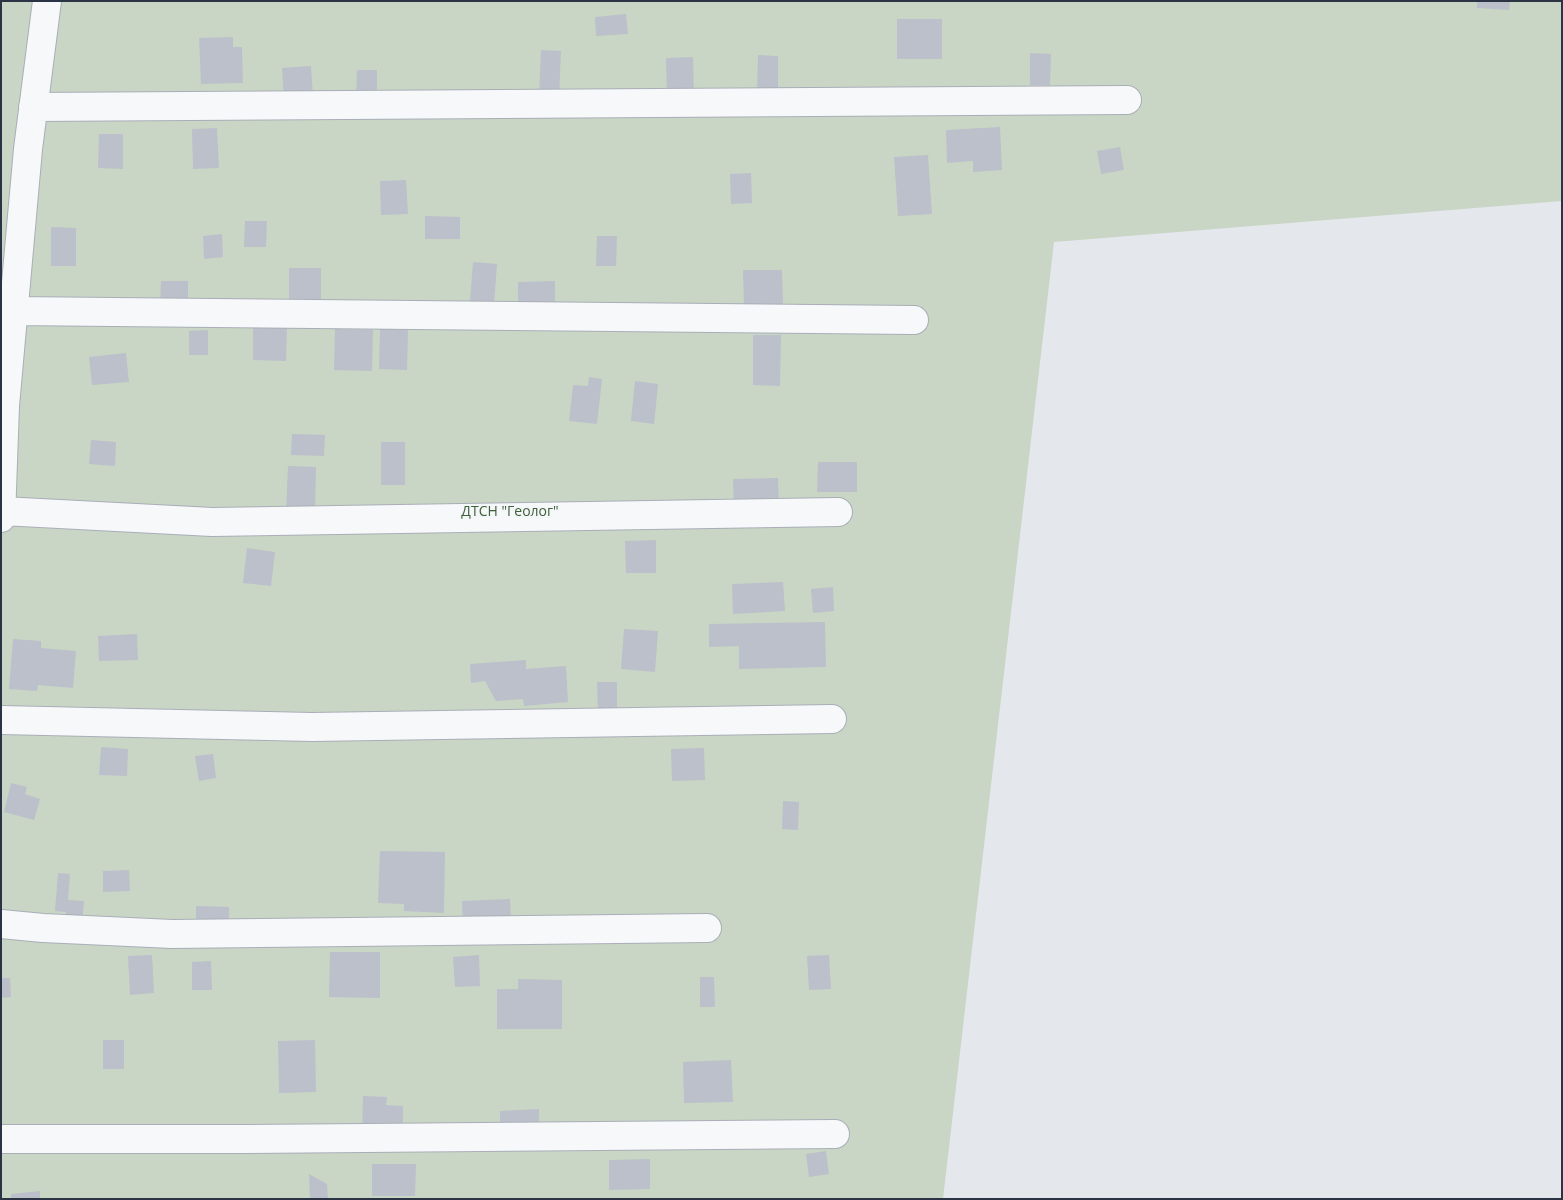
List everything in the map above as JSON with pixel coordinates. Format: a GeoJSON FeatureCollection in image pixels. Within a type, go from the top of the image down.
{"type":"FeatureCollection","features":[{"type":"Feature","properties":{"kind":"street"},"geometry":{"type":"LineString","coordinates":[[1,518],[6,406],[28,149],[47,1]]}},
{"type":"Feature","properties":{"kind":"street"},"geometry":{"type":"LineString","coordinates":[[33,107],[1127,100]]}},
{"type":"Feature","properties":{"kind":"street"},"geometry":{"type":"LineString","coordinates":[[14,311],[914,320]]}},
{"type":"Feature","properties":{"kind":"street"},"geometry":{"type":"LineString","coordinates":[[2,511],[212,522],[838,512]]}},
{"type":"Feature","properties":{"kind":"street"},"geometry":{"type":"LineString","coordinates":[[1,720],[312,727],[832,719]]}},
{"type":"Feature","properties":{"kind":"street"},"geometry":{"type":"LineString","coordinates":[[1,924],[43,928],[172,934],[707,928]]}},
{"type":"Feature","properties":{"kind":"street"},"geometry":{"type":"LineString","coordinates":[[1,1139],[835,1134]]}},
{"type":"Feature","properties":{"kind":"green space","name":"ДТСН \"Геолог\""},"geometry":{"type":"Polygon","coordinates":[[[1,1],[1562,1],[1562,201],[1054,242],[943,1199],[1,1199],[1,1]]]}},
{"type":"Feature","properties":{"kind":"building"},"geometry":{"type":"Polygon","coordinates":[[[1477,1],[1510,1],[1509,10],[1477,8],[1477,1]]]}},
{"type":"Feature","properties":{"kind":"building"},"geometry":{"type":"Polygon","coordinates":[[[626,14],[628,34],[596,36],[595,17],[626,14]]]}},
{"type":"Feature","properties":{"kind":"building"},"geometry":{"type":"Polygon","coordinates":[[[897,19],[942,19],[942,59],[897,59],[897,19]]]}},
{"type":"Feature","properties":{"kind":"building"},"geometry":{"type":"Polygon","coordinates":[[[233,37],[233,47],[242,47],[243,83],[201,84],[199,38],[233,37]]]}},
{"type":"Feature","properties":{"kind":"building"},"geometry":{"type":"Polygon","coordinates":[[[541,50],[561,51],[559,98],[539,97],[541,50]]]}},
{"type":"Feature","properties":{"kind":"building"},"geometry":{"type":"Polygon","coordinates":[[[1030,53],[1051,54],[1050,85],[1030,85],[1030,53]]]}},
{"type":"Feature","properties":{"kind":"building"},"geometry":{"type":"Polygon","coordinates":[[[758,55],[778,56],[778,93],[757,94],[758,55]]]}},
{"type":"Feature","properties":{"kind":"building"},"geometry":{"type":"Polygon","coordinates":[[[693,57],[694,98],[667,98],[666,58],[693,57]]]}},
{"type":"Feature","properties":{"kind":"building"},"geometry":{"type":"Polygon","coordinates":[[[311,66],[313,98],[284,100],[282,68],[311,66]]]}},
{"type":"Feature","properties":{"kind":"building"},"geometry":{"type":"Polygon","coordinates":[[[357,70],[377,70],[377,98],[356,98],[357,70]]]}},
{"type":"Feature","properties":{"kind":"building"},"geometry":{"type":"Polygon","coordinates":[[[1000,127],[1002,170],[973,172],[973,161],[947,163],[946,130],[1000,127]]]}},
{"type":"Feature","properties":{"kind":"building"},"geometry":{"type":"Polygon","coordinates":[[[217,128],[219,168],[193,169],[192,129],[217,128]]]}},
{"type":"Feature","properties":{"kind":"building"},"geometry":{"type":"Polygon","coordinates":[[[99,134],[123,134],[123,169],[98,168],[99,134]]]}},
{"type":"Feature","properties":{"kind":"building"},"geometry":{"type":"Polygon","coordinates":[[[1120,147],[1124,170],[1101,174],[1097,151],[1120,147]]]}},
{"type":"Feature","properties":{"kind":"building"},"geometry":{"type":"Polygon","coordinates":[[[928,155],[932,214],[898,216],[894,157],[928,155]]]}},
{"type":"Feature","properties":{"kind":"building"},"geometry":{"type":"Polygon","coordinates":[[[751,173],[752,203],[731,204],[730,174],[751,173]]]}},
{"type":"Feature","properties":{"kind":"building"},"geometry":{"type":"Polygon","coordinates":[[[406,180],[408,214],[381,215],[380,181],[406,180]]]}},
{"type":"Feature","properties":{"kind":"building"},"geometry":{"type":"Polygon","coordinates":[[[425,216],[460,217],[460,239],[425,239],[425,216]]]}},
{"type":"Feature","properties":{"kind":"building"},"geometry":{"type":"Polygon","coordinates":[[[245,221],[267,221],[266,247],[244,247],[245,221]]]}},
{"type":"Feature","properties":{"kind":"building"},"geometry":{"type":"Polygon","coordinates":[[[51,227],[76,228],[76,266],[51,266],[51,227]]]}},
{"type":"Feature","properties":{"kind":"building"},"geometry":{"type":"Polygon","coordinates":[[[222,234],[223,257],[204,259],[203,236],[222,234]]]}},
{"type":"Feature","properties":{"kind":"building"},"geometry":{"type":"Polygon","coordinates":[[[597,236],[617,236],[616,266],[596,266],[597,236]]]}},
{"type":"Feature","properties":{"kind":"building"},"geometry":{"type":"Polygon","coordinates":[[[473,262],[497,264],[494,304],[470,302],[473,262]]]}},
{"type":"Feature","properties":{"kind":"building"},"geometry":{"type":"Polygon","coordinates":[[[289,268],[321,268],[321,306],[289,306],[289,268]]]}},
{"type":"Feature","properties":{"kind":"building"},"geometry":{"type":"Polygon","coordinates":[[[743,270],[782,270],[783,307],[744,307],[743,270]]]}},
{"type":"Feature","properties":{"kind":"building"},"geometry":{"type":"Polygon","coordinates":[[[161,281],[188,281],[188,306],[160,306],[161,281]]]}},
{"type":"Feature","properties":{"kind":"building"},"geometry":{"type":"Polygon","coordinates":[[[555,281],[555,305],[518,305],[518,282],[555,281]]]}},
{"type":"Feature","properties":{"kind":"building"},"geometry":{"type":"Polygon","coordinates":[[[253,326],[287,326],[286,361],[253,360],[253,326]]]}},
{"type":"Feature","properties":{"kind":"building"},"geometry":{"type":"Polygon","coordinates":[[[335,329],[373,330],[372,371],[334,370],[335,329]]]}},
{"type":"Feature","properties":{"kind":"building"},"geometry":{"type":"Polygon","coordinates":[[[380,329],[408,330],[407,370],[379,369],[380,329]]]}},
{"type":"Feature","properties":{"kind":"building"},"geometry":{"type":"Polygon","coordinates":[[[208,330],[208,355],[189,355],[189,331],[208,330]]]}},
{"type":"Feature","properties":{"kind":"building"},"geometry":{"type":"Polygon","coordinates":[[[753,335],[781,335],[780,386],[753,385],[753,335]]]}},
{"type":"Feature","properties":{"kind":"building"},"geometry":{"type":"Polygon","coordinates":[[[126,353],[129,382],[92,385],[89,357],[126,353]]]}},
{"type":"Feature","properties":{"kind":"building"},"geometry":{"type":"Polygon","coordinates":[[[589,377],[602,379],[597,424],[569,421],[573,385],[588,386],[589,377]]]}},
{"type":"Feature","properties":{"kind":"building"},"geometry":{"type":"Polygon","coordinates":[[[635,381],[658,384],[654,424],[631,421],[635,381]]]}},
{"type":"Feature","properties":{"kind":"building"},"geometry":{"type":"Polygon","coordinates":[[[292,434],[325,435],[324,456],[291,455],[292,434]]]}},
{"type":"Feature","properties":{"kind":"building"},"geometry":{"type":"Polygon","coordinates":[[[91,440],[116,442],[115,466],[89,464],[91,440]]]}},
{"type":"Feature","properties":{"kind":"building"},"geometry":{"type":"Polygon","coordinates":[[[381,442],[405,442],[405,485],[381,485],[381,442]]]}},
{"type":"Feature","properties":{"kind":"building"},"geometry":{"type":"Polygon","coordinates":[[[818,462],[857,462],[857,492],[817,492],[818,462]]]}},
{"type":"Feature","properties":{"kind":"building"},"geometry":{"type":"Polygon","coordinates":[[[288,466],[316,467],[315,512],[286,511],[288,466]]]}},
{"type":"Feature","properties":{"kind":"building"},"geometry":{"type":"Polygon","coordinates":[[[778,478],[779,508],[734,509],[733,479],[778,478]]]}},
{"type":"Feature","properties":{"kind":"building"},"geometry":{"type":"Polygon","coordinates":[[[656,540],[656,573],[626,573],[625,541],[656,540]]]}},
{"type":"Feature","properties":{"kind":"building"},"geometry":{"type":"Polygon","coordinates":[[[247,548],[275,552],[271,586],[243,583],[247,548]]]}},
{"type":"Feature","properties":{"kind":"building"},"geometry":{"type":"Polygon","coordinates":[[[783,582],[785,611],[733,614],[732,584],[783,582]]]}},
{"type":"Feature","properties":{"kind":"building"},"geometry":{"type":"Polygon","coordinates":[[[833,587],[834,611],[813,613],[811,589],[833,587]]]}},
{"type":"Feature","properties":{"kind":"building"},"geometry":{"type":"Polygon","coordinates":[[[825,622],[826,667],[739,669],[739,646],[709,647],[709,624],[825,622]]]}},
{"type":"Feature","properties":{"kind":"building"},"geometry":{"type":"Polygon","coordinates":[[[624,629],[658,631],[655,672],[621,669],[624,629]]]}},
{"type":"Feature","properties":{"kind":"building"},"geometry":{"type":"Polygon","coordinates":[[[137,634],[138,660],[99,661],[98,636],[137,634]]]}},
{"type":"Feature","properties":{"kind":"building"},"geometry":{"type":"Polygon","coordinates":[[[13,639],[41,641],[41,648],[76,651],[73,688],[38,685],[37,691],[9,689],[13,639]]]}},
{"type":"Feature","properties":{"kind":"building"},"geometry":{"type":"Polygon","coordinates":[[[526,660],[526,669],[566,666],[568,702],[524,706],[523,699],[496,701],[485,681],[471,683],[470,664],[526,660]]]}},
{"type":"Feature","properties":{"kind":"building"},"geometry":{"type":"Polygon","coordinates":[[[597,682],[617,682],[617,715],[598,716],[597,682]]]}},
{"type":"Feature","properties":{"kind":"building"},"geometry":{"type":"Polygon","coordinates":[[[101,747],[128,749],[127,776],[99,775],[101,747]]]}},
{"type":"Feature","properties":{"kind":"building"},"geometry":{"type":"Polygon","coordinates":[[[704,748],[705,780],[672,781],[671,749],[704,748]]]}},
{"type":"Feature","properties":{"kind":"building"},"geometry":{"type":"Polygon","coordinates":[[[213,754],[216,778],[199,781],[195,756],[213,754]]]}},
{"type":"Feature","properties":{"kind":"building"},"geometry":{"type":"Polygon","coordinates":[[[11,783],[27,787],[25,794],[40,799],[34,820],[4,812],[11,783]]]}},
{"type":"Feature","properties":{"kind":"building"},"geometry":{"type":"Polygon","coordinates":[[[783,801],[799,802],[798,830],[782,829],[783,801]]]}},
{"type":"Feature","properties":{"kind":"building"},"geometry":{"type":"Polygon","coordinates":[[[380,851],[445,852],[444,913],[404,911],[404,904],[378,903],[380,851]]]}},
{"type":"Feature","properties":{"kind":"building"},"geometry":{"type":"Polygon","coordinates":[[[129,870],[130,891],[103,892],[103,871],[129,870]]]}},
{"type":"Feature","properties":{"kind":"building"},"geometry":{"type":"Polygon","coordinates":[[[58,873],[70,874],[68,900],[84,901],[82,924],[65,923],[66,912],[55,911],[58,873]]]}},
{"type":"Feature","properties":{"kind":"building"},"geometry":{"type":"Polygon","coordinates":[[[510,899],[511,923],[463,925],[462,901],[510,899]]]}},
{"type":"Feature","properties":{"kind":"building"},"geometry":{"type":"Polygon","coordinates":[[[196,906],[229,907],[229,926],[196,926],[196,906]]]}},
{"type":"Feature","properties":{"kind":"building"},"geometry":{"type":"Polygon","coordinates":[[[330,952],[380,952],[380,998],[329,997],[330,952]]]}},
{"type":"Feature","properties":{"kind":"building"},"geometry":{"type":"Polygon","coordinates":[[[152,955],[154,993],[130,995],[128,956],[152,955]]]}},
{"type":"Feature","properties":{"kind":"building"},"geometry":{"type":"Polygon","coordinates":[[[479,955],[480,986],[455,987],[453,957],[479,955]]]}},
{"type":"Feature","properties":{"kind":"building"},"geometry":{"type":"Polygon","coordinates":[[[829,955],[831,989],[809,990],[807,956],[829,955]]]}},
{"type":"Feature","properties":{"kind":"building"},"geometry":{"type":"Polygon","coordinates":[[[211,961],[212,990],[192,990],[192,962],[211,961]]]}},
{"type":"Feature","properties":{"kind":"building"},"geometry":{"type":"Polygon","coordinates":[[[700,977],[714,977],[715,1007],[700,1007],[700,977]]]}},
{"type":"Feature","properties":{"kind":"building"},"geometry":{"type":"Polygon","coordinates":[[[1,978],[10,978],[11,997],[1,998],[1,978]]]}},
{"type":"Feature","properties":{"kind":"building"},"geometry":{"type":"Polygon","coordinates":[[[518,979],[562,980],[562,1029],[497,1029],[497,989],[518,989],[518,979]]]}},
{"type":"Feature","properties":{"kind":"building"},"geometry":{"type":"Polygon","coordinates":[[[103,1040],[124,1040],[124,1069],[103,1069],[103,1040]]]}},
{"type":"Feature","properties":{"kind":"building"},"geometry":{"type":"Polygon","coordinates":[[[315,1040],[316,1092],[279,1093],[278,1041],[315,1040]]]}},
{"type":"Feature","properties":{"kind":"building"},"geometry":{"type":"Polygon","coordinates":[[[731,1060],[733,1102],[684,1103],[683,1062],[731,1060]]]}},
{"type":"Feature","properties":{"kind":"building"},"geometry":{"type":"Polygon","coordinates":[[[363,1096],[387,1097],[386,1105],[403,1106],[403,1134],[362,1133],[363,1096]]]}},
{"type":"Feature","properties":{"kind":"building"},"geometry":{"type":"Polygon","coordinates":[[[539,1109],[539,1130],[500,1131],[500,1111],[539,1109]]]}},
{"type":"Feature","properties":{"kind":"building"},"geometry":{"type":"Polygon","coordinates":[[[826,1151],[829,1174],[809,1177],[806,1154],[826,1151]]]}},
{"type":"Feature","properties":{"kind":"building"},"geometry":{"type":"Polygon","coordinates":[[[650,1159],[650,1189],[609,1190],[609,1160],[650,1159]]]}},
{"type":"Feature","properties":{"kind":"building"},"geometry":{"type":"Polygon","coordinates":[[[372,1164],[416,1164],[415,1196],[372,1196],[372,1164]]]}},
{"type":"Feature","properties":{"kind":"building"},"geometry":{"type":"Polygon","coordinates":[[[309,1174],[327,1184],[328,1199],[310,1199],[309,1174]]]}},
{"type":"Feature","properties":{"kind":"building"},"geometry":{"type":"Polygon","coordinates":[[[40,1191],[40,1199],[11,1199],[11,1194],[40,1191]]]}}]}
